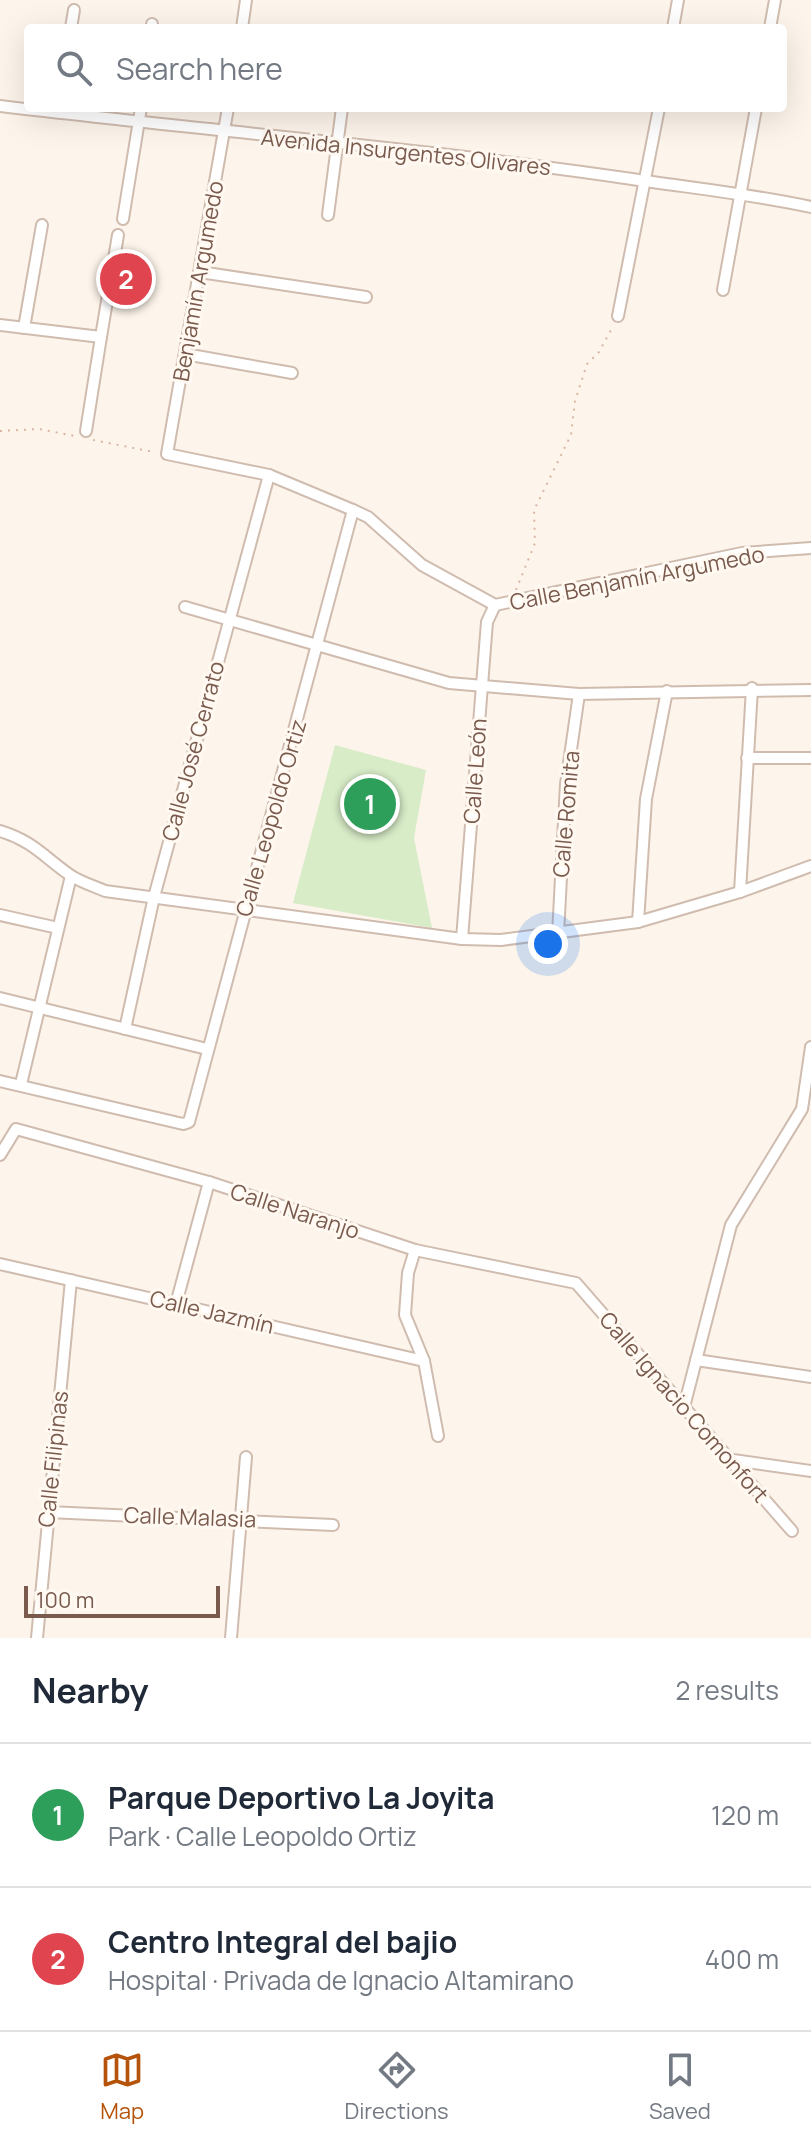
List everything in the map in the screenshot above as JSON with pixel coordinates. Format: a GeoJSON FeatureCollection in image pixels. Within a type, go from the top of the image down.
{"type":"FeatureCollection","features":[{"type":"Feature","properties":{"kind":"street"},"geometry":{"type":"LineString","coordinates":[[243,24],[246,0]]}},
{"type":"Feature","properties":{"kind":"street"},"geometry":{"type":"LineString","coordinates":[[674,24],[678,0]]}},
{"type":"Feature","properties":{"kind":"street"},"geometry":{"type":"LineString","coordinates":[[771,24],[775,0]]}},
{"type":"Feature","properties":{"kind":"street"},"geometry":{"type":"LineString","coordinates":[[72,24],[74,10]]}},
{"type":"Feature","properties":{"kind":"street","name":"Avenida Insurgentes Olivares"},"geometry":{"type":"LineString","coordinates":[[0,106],[24,108]]}},
{"type":"Feature","properties":{"kind":"street","name":"Avenida Insurgentes Olivares"},"geometry":{"type":"LineString","coordinates":[[70,112],[224,133],[504,160],[742,192],[811,207]]}},
{"type":"Feature","properties":{"kind":"street"},"geometry":{"type":"LineString","coordinates":[[123,219],[140,112]]}},
{"type":"Feature","properties":{"kind":"street","name":"Benjamín Argumedo"},"geometry":{"type":"LineString","coordinates":[[167,454],[227,112]]}},
{"type":"Feature","properties":{"kind":"street"},"geometry":{"type":"LineString","coordinates":[[328,215],[341,112]]}},
{"type":"Feature","properties":{"kind":"street"},"geometry":{"type":"LineString","coordinates":[[618,316],[658,112]]}},
{"type":"Feature","properties":{"kind":"street"},"geometry":{"type":"LineString","coordinates":[[723,290],[755,112]]}},
{"type":"Feature","properties":{"kind":"street"},"geometry":{"type":"LineString","coordinates":[[24,328],[42,225]]}},
{"type":"Feature","properties":{"kind":"street"},"geometry":{"type":"LineString","coordinates":[[86,431],[118,235]]}},
{"type":"Feature","properties":{"kind":"street"},"geometry":{"type":"LineString","coordinates":[[200,272],[366,297]]}},
{"type":"Feature","properties":{"kind":"street"},"geometry":{"type":"LineString","coordinates":[[0,325],[101,337]]}},
{"type":"Feature","properties":{"kind":"street"},"geometry":{"type":"LineString","coordinates":[[185,354],[292,373]]}},
{"type":"Feature","properties":{"kind":"street","name":"Calle Benjamín Argumedo"},"geometry":{"type":"LineString","coordinates":[[167,454],[269,475],[353,510],[368,517],[422,565],[495,605],[742,553],[811,548]]}},
{"type":"Feature","properties":{"kind":"street","name":"Calle José Cerrato"},"geometry":{"type":"LineString","coordinates":[[125,1029],[154,897],[269,475]]}},
{"type":"Feature","properties":{"kind":"street","name":"Calle Leopoldo Ortiz"},"geometry":{"type":"LineString","coordinates":[[21,1084],[186,1124],[319,645],[353,510]]}},
{"type":"Feature","properties":{"kind":"street","name":"Calle León"},"geometry":{"type":"LineString","coordinates":[[462,939],[487,622],[495,605]]}},
{"type":"Feature","properties":{"kind":"street"},"geometry":{"type":"LineString","coordinates":[[185,607],[449,683],[579,694],[752,688],[811,690]]}},
{"type":"Feature","properties":{"kind":"street"},"geometry":{"type":"LineString","coordinates":[[740,892],[752,688]]}},
{"type":"Feature","properties":{"kind":"street"},"geometry":{"type":"LineString","coordinates":[[638,922],[646,799],[667,691]]}},
{"type":"Feature","properties":{"kind":"street","name":"Calle Romita"},"geometry":{"type":"LineString","coordinates":[[558,934],[566,784],[579,694]]}},
{"type":"Feature","properties":{"kind":"street"},"geometry":{"type":"LineString","coordinates":[[747,758],[811,758]]}},
{"type":"Feature","properties":{"kind":"street"},"geometry":{"type":"LineString","coordinates":[[0,831],[20,837],[45,852],[71,876],[105,891],[462,939],[558,934],[638,922],[740,892],[811,866]]}},
{"type":"Feature","properties":{"kind":"street"},"geometry":{"type":"LineString","coordinates":[[0,1081],[21,1084],[71,876]]}},
{"type":"Feature","properties":{"kind":"street"},"geometry":{"type":"LineString","coordinates":[[0,915],[58,928]]}},
{"type":"Feature","properties":{"kind":"street"},"geometry":{"type":"LineString","coordinates":[[0,998],[207,1049]]}},
{"type":"Feature","properties":{"kind":"street"},"geometry":{"type":"LineString","coordinates":[[684,1407],[731,1225],[802,1109],[811,1047]]}},
{"type":"Feature","properties":{"kind":"street","name":"Calle Naranjo"},"geometry":{"type":"LineString","coordinates":[[0,1155],[16,1129],[209,1182],[415,1250],[576,1283]]}},
{"type":"Feature","properties":{"kind":"street"},"geometry":{"type":"LineString","coordinates":[[176,1304],[209,1182]]}},
{"type":"Feature","properties":{"kind":"street"},"geometry":{"type":"LineString","coordinates":[[415,1250],[408,1273],[405,1315],[424,1361],[438,1436]]}},
{"type":"Feature","properties":{"kind":"street","name":"Calle Jazmín"},"geometry":{"type":"LineString","coordinates":[[0,1264],[424,1361]]}},
{"type":"Feature","properties":{"kind":"street","name":"Calle Filipinas"},"geometry":{"type":"LineString","coordinates":[[37,1638],[71,1280]]}},
{"type":"Feature","properties":{"kind":"street","name":"Calle Ignacio Comonfort"},"geometry":{"type":"LineString","coordinates":[[576,1283],[792,1531]]}},
{"type":"Feature","properties":{"kind":"street"},"geometry":{"type":"LineString","coordinates":[[696,1360],[811,1377]]}},
{"type":"Feature","properties":{"kind":"street"},"geometry":{"type":"LineString","coordinates":[[231,1638],[246,1457]]}},
{"type":"Feature","properties":{"kind":"street"},"geometry":{"type":"LineString","coordinates":[[733,1460],[811,1471]]}},
{"type":"Feature","properties":{"kind":"street","name":"Calle Malasia"},"geometry":{"type":"LineString","coordinates":[[48,1512],[333,1525]]}},
{"type":"Feature","properties":{"kind":"path"},"geometry":{"type":"LineString","coordinates":[[514,602],[516,586],[535,543],[534,510],[571,435],[575,401],[587,364],[599,352],[618,316]]}},
{"type":"Feature","properties":{"kind":"green space"},"geometry":{"type":"Polygon","coordinates":[[[335,745],[426,770],[414,838],[432,928],[293,903],[335,745]]]}},
{"type":"Feature","properties":{"kind":"place","name":"Centro Integral del bajio"},"geometry":{"type":"Point","coordinates":[126,279]}},
{"type":"Feature","properties":{"kind":"place","name":"Parque Deportivo La Joyita"},"geometry":{"type":"Point","coordinates":[370,804]}}]}
